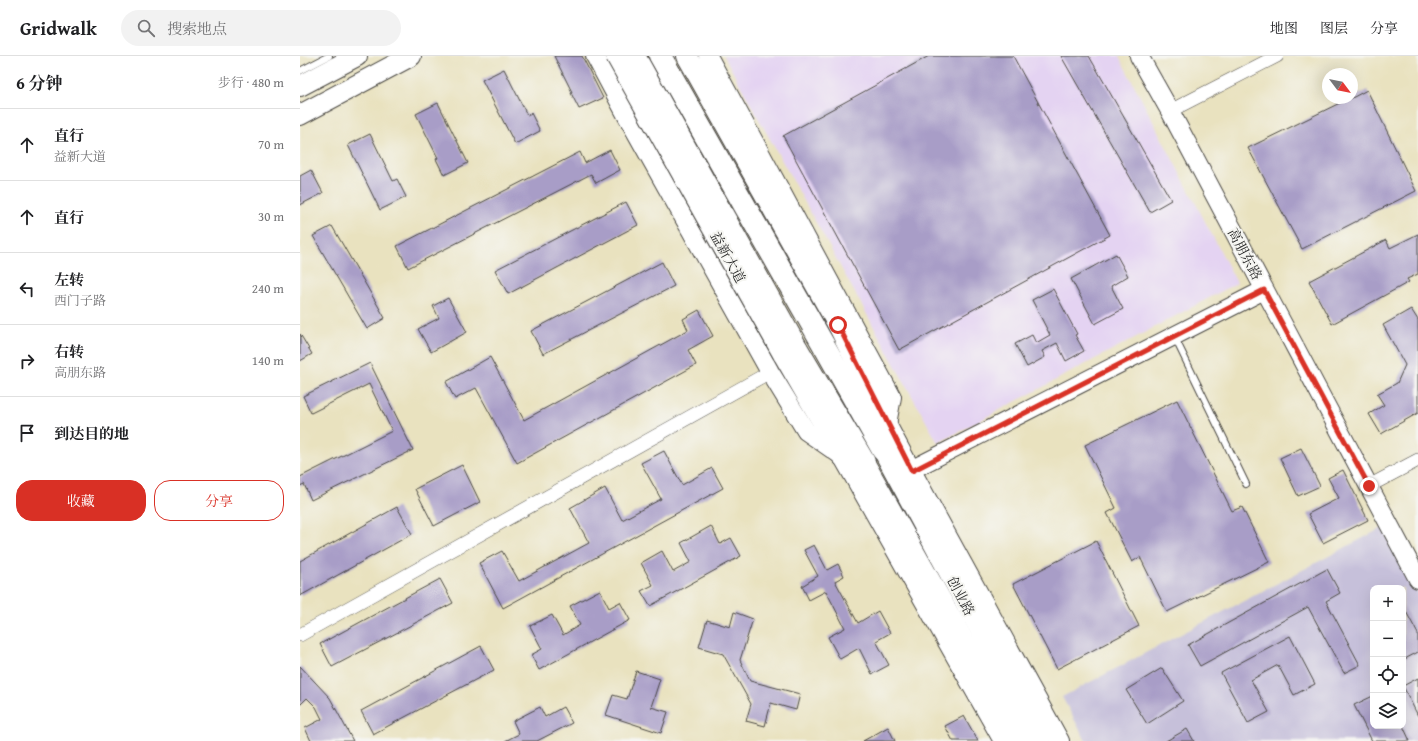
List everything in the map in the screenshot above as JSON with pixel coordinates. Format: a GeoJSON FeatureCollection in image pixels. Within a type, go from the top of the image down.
{"type":"FeatureCollection","features":[{"type":"Feature","properties":{"kind":"highway"},"geometry":{"type":"LineString","coordinates":[[634,56],[790,350],[864,462]]}},
{"type":"Feature","properties":{"kind":"highway"},"geometry":{"type":"LineString","coordinates":[[660,56],[882,450]]}},
{"type":"Feature","properties":{"kind":"main road"},"geometry":{"type":"LineString","coordinates":[[300,86],[357,56]]}},
{"type":"Feature","properties":{"kind":"main road"},"geometry":{"type":"LineString","coordinates":[[300,115],[411,56]]}},
{"type":"Feature","properties":{"kind":"main road","name":"益新大道"},"geometry":{"type":"LineString","coordinates":[[616,56],[790,350],[842,456]]}},
{"type":"Feature","properties":{"kind":"main road"},"geometry":{"type":"LineString","coordinates":[[687,56],[838,325],[887,424],[882,450]]}},
{"type":"Feature","properties":{"kind":"main road","name":"创业路"},"geometry":{"type":"LineString","coordinates":[[882,450],[904,474],[1040,741]]}},
{"type":"Feature","properties":{"kind":"main road"},"geometry":{"type":"LineString","coordinates":[[842,456],[864,462]]}},
{"type":"Feature","properties":{"kind":"main road","name":"创业路"},"geometry":{"type":"LineString","coordinates":[[864,462],[1020,741]]}},
{"type":"Feature","properties":{"kind":"street"},"geometry":{"type":"LineString","coordinates":[[595,56],[770,372],[806,431],[842,456],[1003,741]]}},
{"type":"Feature","properties":{"kind":"street"},"geometry":{"type":"LineString","coordinates":[[628,118],[635,70],[644,56]]}},
{"type":"Feature","properties":{"kind":"street","name":"高朋东路"},"geometry":{"type":"LineString","coordinates":[[1139,56],[1170,111],[1418,579]]}},
{"type":"Feature","properties":{"kind":"street"},"geometry":{"type":"LineString","coordinates":[[1170,111],[1278,56]]}},
{"type":"Feature","properties":{"kind":"street"},"geometry":{"type":"LineString","coordinates":[[708,58],[892,397],[887,424],[904,474],[1060,741]]}},
{"type":"Feature","properties":{"kind":"street"},"geometry":{"type":"LineString","coordinates":[[904,474],[1264,290]]}},
{"type":"Feature","properties":{"kind":"street"},"geometry":{"type":"LineString","coordinates":[[300,635],[770,372]]}},
{"type":"Feature","properties":{"kind":"street"},"geometry":{"type":"LineString","coordinates":[[1369,486],[1418,460]]}},
{"type":"Feature","properties":{"kind":"lane"},"geometry":{"type":"LineString","coordinates":[[300,71],[329,56]]}},
{"type":"Feature","properties":{"kind":"lane"},"geometry":{"type":"LineString","coordinates":[[1174,335],[1246,484]]}},
{"type":"Feature","properties":{"kind":"shaded area"},"geometry":{"type":"Polygon","coordinates":[[[724,56],[1119,56],[1237,283],[938,443],[724,56]]]}},
{"type":"Feature","properties":{"kind":"shaded area"},"geometry":{"type":"Polygon","coordinates":[[[1384,527],[1418,593],[1418,741],[1086,741],[1062,697],[1384,527]]]}},
{"type":"Feature","properties":{"kind":"building"},"geometry":{"type":"Polygon","coordinates":[[[554,56],[582,56],[603,98],[579,109],[554,56]]]}},
{"type":"Feature","properties":{"kind":"building"},"geometry":{"type":"Polygon","coordinates":[[[929,56],[1013,56],[1110,235],[899,350],[783,136],[929,56]]]}},
{"type":"Feature","properties":{"kind":"building"},"geometry":{"type":"Polygon","coordinates":[[[1061,56],[1089,56],[1171,200],[1150,212],[1061,56]]]}},
{"type":"Feature","properties":{"kind":"building"},"geometry":{"type":"Polygon","coordinates":[[[504,69],[527,115],[531,113],[540,131],[515,144],[482,80],[504,69]]]}},
{"type":"Feature","properties":{"kind":"building"},"geometry":{"type":"Polygon","coordinates":[[[1367,90],[1416,191],[1302,249],[1248,148],[1338,104],[1358,104],[1358,95],[1367,90]]]}},
{"type":"Feature","properties":{"kind":"building"},"geometry":{"type":"Polygon","coordinates":[[[438,103],[468,163],[444,175],[436,159],[438,158],[416,114],[438,103]]]}},
{"type":"Feature","properties":{"kind":"building"},"geometry":{"type":"Polygon","coordinates":[[[370,134],[393,181],[397,179],[406,197],[380,210],[348,145],[370,134]]]}},
{"type":"Feature","properties":{"kind":"building"},"geometry":{"type":"Polygon","coordinates":[[[610,150],[620,170],[596,183],[591,174],[408,268],[397,246],[580,152],[585,163],[610,150]]]}},
{"type":"Feature","properties":{"kind":"building"},"geometry":{"type":"Polygon","coordinates":[[[311,170],[323,193],[300,205],[300,176],[311,170]]]}},
{"type":"Feature","properties":{"kind":"building"},"geometry":{"type":"Polygon","coordinates":[[[626,202],[638,225],[508,294],[495,270],[626,202]]]}},
{"type":"Feature","properties":{"kind":"building"},"geometry":{"type":"Polygon","coordinates":[[[332,226],[385,318],[367,329],[313,236],[332,226]]]}},
{"type":"Feature","properties":{"kind":"building"},"geometry":{"type":"Polygon","coordinates":[[[1418,234],[1418,274],[1407,279],[1409,282],[1332,324],[1309,281],[1386,240],[1390,248],[1418,234]]]}},
{"type":"Feature","properties":{"kind":"building"},"geometry":{"type":"Polygon","coordinates":[[[1116,254],[1128,276],[1111,286],[1123,309],[1095,324],[1071,279],[1116,254]]]}},
{"type":"Feature","properties":{"kind":"building"},"geometry":{"type":"Polygon","coordinates":[[[662,262],[674,286],[543,354],[531,331],[662,262]]]}},
{"type":"Feature","properties":{"kind":"building"},"geometry":{"type":"Polygon","coordinates":[[[1053,289],[1077,334],[1075,335],[1084,351],[1066,361],[1057,343],[1042,351],[1045,357],[1027,367],[1015,344],[1032,335],[1036,343],[1050,335],[1032,300],[1053,289]]]}},
{"type":"Feature","properties":{"kind":"building"},"geometry":{"type":"Polygon","coordinates":[[[448,298],[467,332],[431,352],[418,329],[439,318],[433,306],[448,298]]]}},
{"type":"Feature","properties":{"kind":"building"},"geometry":{"type":"Polygon","coordinates":[[[1411,309],[1418,320],[1418,413],[1381,434],[1369,414],[1384,405],[1377,394],[1397,383],[1405,365],[1383,325],[1411,309]]]}},
{"type":"Feature","properties":{"kind":"building"},"geometry":{"type":"Polygon","coordinates":[[[699,310],[713,336],[688,350],[696,365],[517,463],[476,388],[455,399],[446,382],[490,357],[524,420],[688,330],[683,319],[699,310]]]}},
{"type":"Feature","properties":{"kind":"building"},"geometry":{"type":"Polygon","coordinates":[[[300,334],[312,354],[300,361],[300,334]]]}},
{"type":"Feature","properties":{"kind":"building"},"geometry":{"type":"Polygon","coordinates":[[[370,363],[413,450],[311,500],[304,484],[300,486],[300,477],[392,431],[369,384],[311,413],[303,396],[370,363]]]}},
{"type":"Feature","properties":{"kind":"building"},"geometry":{"type":"Polygon","coordinates":[[[1177,400],[1232,511],[1242,507],[1269,562],[1167,612],[1140,557],[1132,562],[1107,513],[1116,508],[1085,445],[1177,400]]]}},
{"type":"Feature","properties":{"kind":"building"},"geometry":{"type":"Polygon","coordinates":[[[1301,448],[1320,486],[1298,496],[1280,458],[1301,448]]]}},
{"type":"Feature","properties":{"kind":"building"},"geometry":{"type":"Polygon","coordinates":[[[664,451],[682,485],[712,468],[723,488],[503,608],[479,563],[502,551],[519,581],[589,543],[570,508],[605,488],[622,520],[661,499],[641,463],[664,451]]]}},
{"type":"Feature","properties":{"kind":"building"},"geometry":{"type":"Polygon","coordinates":[[[462,465],[480,502],[434,526],[415,489],[462,465]]]}},
{"type":"Feature","properties":{"kind":"building"},"geometry":{"type":"Polygon","coordinates":[[[1343,470],[1368,520],[1323,543],[1308,514],[1339,498],[1328,478],[1343,470]]]}},
{"type":"Feature","properties":{"kind":"building"},"geometry":{"type":"Polygon","coordinates":[[[397,507],[412,534],[300,596],[300,561],[397,507]]]}},
{"type":"Feature","properties":{"kind":"building"},"geometry":{"type":"Polygon","coordinates":[[[711,526],[720,544],[731,538],[741,556],[650,606],[641,591],[653,585],[641,563],[662,551],[673,572],[691,562],[681,543],[711,526]]]}},
{"type":"Feature","properties":{"kind":"building"},"geometry":{"type":"Polygon","coordinates":[[[1096,541],[1139,626],[1057,669],[1013,584],[1096,541]]]}},
{"type":"Feature","properties":{"kind":"building"},"geometry":{"type":"Polygon","coordinates":[[[814,545],[827,570],[838,564],[844,576],[835,581],[858,623],[878,611],[890,633],[876,641],[889,665],[872,674],[859,648],[840,659],[828,637],[845,628],[826,591],[809,600],[802,586],[818,576],[804,550],[814,545]]]}},
{"type":"Feature","properties":{"kind":"building"},"geometry":{"type":"Polygon","coordinates":[[[1327,569],[1340,593],[1326,601],[1360,665],[1344,673],[1308,607],[1200,666],[1188,645],[1327,569]]]}},
{"type":"Feature","properties":{"kind":"building"},"geometry":{"type":"Polygon","coordinates":[[[440,579],[453,603],[332,667],[320,644],[440,579]]]}},
{"type":"Feature","properties":{"kind":"building"},"geometry":{"type":"Polygon","coordinates":[[[600,590],[609,608],[620,602],[630,620],[539,670],[531,655],[542,649],[530,626],[552,615],[563,635],[580,625],[570,606],[600,590]]]}},
{"type":"Feature","properties":{"kind":"building"},"geometry":{"type":"Polygon","coordinates":[[[734,612],[753,619],[740,660],[750,681],[800,694],[796,710],[771,703],[765,726],[746,721],[751,704],[723,654],[699,647],[707,620],[730,627],[734,612]]]}},
{"type":"Feature","properties":{"kind":"building"},"geometry":{"type":"Polygon","coordinates":[[[1406,612],[1418,634],[1418,652],[1406,658],[1406,612]]]}},
{"type":"Feature","properties":{"kind":"building"},"geometry":{"type":"Polygon","coordinates":[[[1290,636],[1315,684],[1294,695],[1278,665],[1251,680],[1269,712],[1248,723],[1221,673],[1290,636]]]}},
{"type":"Feature","properties":{"kind":"building"},"geometry":{"type":"Polygon","coordinates":[[[481,646],[494,670],[373,734],[361,711],[481,646]]]}},
{"type":"Feature","properties":{"kind":"building"},"geometry":{"type":"Polygon","coordinates":[[[300,666],[330,698],[353,741],[311,741],[305,728],[322,719],[316,707],[307,698],[300,705],[300,666]]]}},
{"type":"Feature","properties":{"kind":"building"},"geometry":{"type":"Polygon","coordinates":[[[1162,668],[1183,701],[1147,724],[1126,690],[1162,668]]]}},
{"type":"Feature","properties":{"kind":"building"},"geometry":{"type":"Polygon","coordinates":[[[636,671],[660,679],[651,707],[668,712],[661,733],[606,715],[613,695],[627,699],[636,671]]]}},
{"type":"Feature","properties":{"kind":"building"},"geometry":{"type":"Polygon","coordinates":[[[1418,678],[1418,716],[1406,692],[1406,684],[1418,678]]]}},
{"type":"Feature","properties":{"kind":"building"},"geometry":{"type":"Polygon","coordinates":[[[1370,697],[1370,729],[1404,729],[1410,741],[1372,741],[1354,705],[1370,697]]]}},
{"type":"Feature","properties":{"kind":"building"},"geometry":{"type":"Polygon","coordinates":[[[540,707],[545,717],[563,707],[572,723],[537,741],[505,741],[519,734],[513,721],[540,707]]]}},
{"type":"Feature","properties":{"kind":"building"},"geometry":{"type":"Polygon","coordinates":[[[964,716],[978,741],[953,741],[945,726],[964,716]]]}},
{"type":"Feature","properties":{"kind":"building"},"geometry":{"type":"Polygon","coordinates":[[[888,727],[895,741],[863,741],[888,727]]]}},
{"type":"Feature","properties":{"kind":"building"},"geometry":{"type":"Polygon","coordinates":[[[1187,729],[1194,741],[1166,741],[1187,729]]]}},
{"type":"Feature","properties":{"kind":"route"},"geometry":{"type":"LineString","coordinates":[[838,325],[912,471],[1264,290],[1369,486]]}}]}
